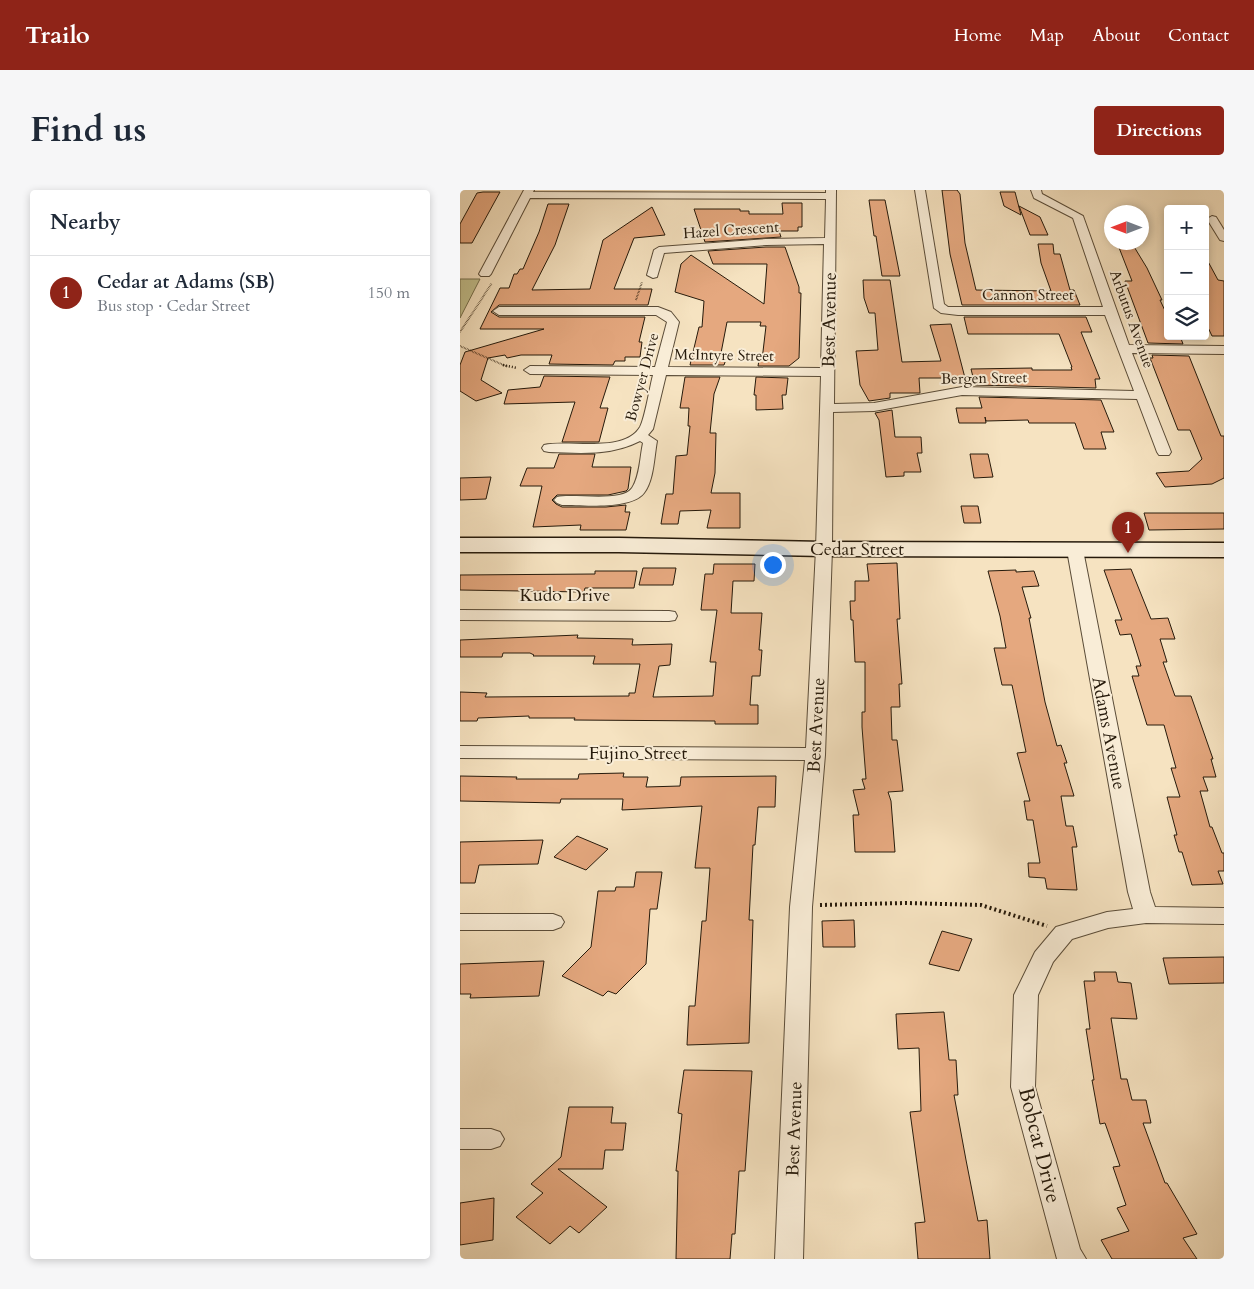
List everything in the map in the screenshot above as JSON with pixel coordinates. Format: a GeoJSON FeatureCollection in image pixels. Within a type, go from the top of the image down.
{"type":"FeatureCollection","features":[{"type":"Feature","properties":{"kind":"main road","name":"Cedar Street"},"geometry":{"type":"LineString","coordinates":[[460,546],[618,546],[824,550],[1224,550]]}},
{"type":"Feature","properties":{"kind":"street","name":"Cannon Street"},"geometry":{"type":"LineString","coordinates":[[920,190],[938,305],[945,310],[1110,311]]}},
{"type":"Feature","properties":{"kind":"street","name":"Arbutus Avenue"},"geometry":{"type":"LineString","coordinates":[[1036,190],[1038,196],[1078,216],[1110,311],[1164,452]]}},
{"type":"Feature","properties":{"kind":"street"},"geometry":{"type":"LineString","coordinates":[[485,274],[528,192],[831,193]]}},
{"type":"Feature","properties":{"kind":"street","name":"Best Avenue"},"geometry":{"type":"LineString","coordinates":[[789,1259],[801,907],[815,755],[824,550],[831,193]]}},
{"type":"Feature","properties":{"kind":"street"},"geometry":{"type":"LineString","coordinates":[[1212,219],[1224,238]]}},
{"type":"Feature","properties":{"kind":"street","name":"Hazel Crescent"},"geometry":{"type":"LineString","coordinates":[[653,275],[658,250],[766,242],[831,241]]}},
{"type":"Feature","properties":{"kind":"street","name":"Bowyer Drive"},"geometry":{"type":"LineString","coordinates":[[499,311],[658,311],[667,315],[673,322],[646,429],[640,436],[632,441],[604,448],[550,448]]}},
{"type":"Feature","properties":{"kind":"street"},"geometry":{"type":"LineString","coordinates":[[1126,349],[1224,350]]}},
{"type":"Feature","properties":{"kind":"street","name":"McIntyre Street"},"geometry":{"type":"LineString","coordinates":[[530,370],[828,372]]}},
{"type":"Feature","properties":{"kind":"street","name":"Bergen Street"},"geometry":{"type":"LineString","coordinates":[[826,408],[874,407],[943,393],[962,392],[1143,395]]}},
{"type":"Feature","properties":{"kind":"street"},"geometry":{"type":"LineString","coordinates":[[562,500],[621,499],[634,494],[639,488],[650,441],[640,436]]}},
{"type":"Feature","properties":{"kind":"street","name":"Adams Avenue"},"geometry":{"type":"LineString","coordinates":[[1075,550],[1138,892],[1146,915]]}},
{"type":"Feature","properties":{"kind":"street","name":"Kudo Drive"},"geometry":{"type":"LineString","coordinates":[[460,615],[669,616]]}},
{"type":"Feature","properties":{"kind":"street","name":"Fujino Street"},"geometry":{"type":"LineString","coordinates":[[460,752],[797,753],[815,755]]}},
{"type":"Feature","properties":{"kind":"street"},"geometry":{"type":"LineString","coordinates":[[1064,933],[1107,920],[1146,915],[1224,916]]}},
{"type":"Feature","properties":{"kind":"street"},"geometry":{"type":"LineString","coordinates":[[460,922],[553,922]]}},
{"type":"Feature","properties":{"kind":"street","name":"Bobcat Drive"},"geometry":{"type":"LineString","coordinates":[[1064,933],[1043,958],[1026,995],[1023,1087],[1068,1253],[1072,1259]]}},
{"type":"Feature","properties":{"kind":"street"},"geometry":{"type":"LineString","coordinates":[[460,1139],[492,1138]]}},
{"type":"Feature","properties":{"kind":"path"},"geometry":{"type":"LineString","coordinates":[[460,332],[470,314],[484,300],[494,280],[485,274]]}},
{"type":"Feature","properties":{"kind":"path"},"geometry":{"type":"LineString","coordinates":[[632,310],[642,280],[653,275]]}},
{"type":"Feature","properties":{"kind":"path"},"geometry":{"type":"LineString","coordinates":[[460,346],[505,366],[530,370]]}},
{"type":"Feature","properties":{"kind":"path"},"geometry":{"type":"LineString","coordinates":[[814,905],[906,903],[981,905],[1064,933]]}},
{"type":"Feature","properties":{"kind":"shaded area"},"geometry":{"type":"Polygon","coordinates":[[[460,279],[480,279],[460,318],[460,279]]]}},
{"type":"Feature","properties":{"kind":"building"},"geometry":{"type":"Polygon","coordinates":[[[942,190],[957,190],[960,194],[965,243],[976,290],[1051,291],[1041,263],[1038,244],[1053,244],[1054,254],[1060,254],[1070,290],[1074,290],[1080,305],[962,305],[950,254],[942,190]]]}},
{"type":"Feature","properties":{"kind":"building"},"geometry":{"type":"Polygon","coordinates":[[[500,192],[472,243],[460,243],[460,224],[477,193],[500,192]]]}},
{"type":"Feature","properties":{"kind":"building"},"geometry":{"type":"Polygon","coordinates":[[[1000,192],[1015,192],[1021,215],[1004,206],[1000,192]]]}},
{"type":"Feature","properties":{"kind":"building"},"geometry":{"type":"Polygon","coordinates":[[[869,200],[885,200],[900,276],[882,276],[869,200]]]}},
{"type":"Feature","properties":{"kind":"building"},"geometry":{"type":"Polygon","coordinates":[[[782,203],[802,203],[802,227],[798,227],[798,231],[779,231],[781,237],[705,242],[694,209],[740,209],[740,211],[749,211],[749,214],[783,214],[782,203]]]}},
{"type":"Feature","properties":{"kind":"building"},"geometry":{"type":"Polygon","coordinates":[[[548,204],[569,204],[555,245],[532,290],[590,289],[603,240],[652,207],[665,235],[634,238],[614,289],[652,289],[648,305],[499,305],[491,312],[499,317],[645,317],[639,342],[642,342],[640,357],[625,357],[625,361],[615,361],[613,365],[549,364],[552,355],[521,355],[507,358],[505,355],[488,358],[481,380],[502,393],[476,401],[460,391],[460,365],[465,352],[544,329],[480,329],[500,288],[509,288],[514,274],[523,269],[539,232],[548,204]]]}},
{"type":"Feature","properties":{"kind":"building"},"geometry":{"type":"Polygon","coordinates":[[[1019,206],[1040,217],[1048,235],[1030,235],[1019,206]]]}},
{"type":"Feature","properties":{"kind":"building"},"geometry":{"type":"Polygon","coordinates":[[[785,247],[799,287],[799,293],[801,293],[799,358],[789,366],[758,366],[759,360],[762,360],[766,326],[760,326],[761,322],[727,322],[721,353],[728,354],[724,365],[690,365],[699,327],[702,327],[704,301],[675,292],[681,264],[691,255],[764,304],[767,264],[713,264],[708,251],[785,247]]]}},
{"type":"Feature","properties":{"kind":"building"},"geometry":{"type":"Polygon","coordinates":[[[1120,250],[1136,250],[1147,268],[1162,300],[1160,300],[1164,308],[1164,340],[1182,340],[1183,344],[1148,343],[1125,281],[1132,281],[1120,250]]]}},
{"type":"Feature","properties":{"kind":"building"},"geometry":{"type":"Polygon","coordinates":[[[1209,263],[1218,280],[1224,281],[1224,336],[1212,336],[1209,330],[1209,263]]]}},
{"type":"Feature","properties":{"kind":"building"},"geometry":{"type":"Polygon","coordinates":[[[863,280],[890,280],[902,362],[941,361],[930,325],[951,324],[965,378],[919,378],[920,393],[890,393],[890,398],[869,401],[860,385],[856,351],[878,350],[875,313],[869,313],[864,298],[863,280]]]}},
{"type":"Feature","properties":{"kind":"building"},"geometry":{"type":"Polygon","coordinates":[[[964,317],[1086,317],[1092,332],[1081,332],[1100,379],[1095,379],[1096,388],[975,385],[971,369],[1032,368],[1032,370],[1072,370],[1072,367],[1059,334],[968,334],[964,317]]]}},
{"type":"Feature","properties":{"kind":"building"},"geometry":{"type":"Polygon","coordinates":[[[1152,355],[1189,356],[1221,436],[1224,436],[1224,478],[1212,484],[1165,487],[1156,473],[1189,471],[1202,459],[1190,430],[1178,430],[1150,358],[1153,358],[1152,355]]]}},
{"type":"Feature","properties":{"kind":"building"},"geometry":{"type":"Polygon","coordinates":[[[544,376],[610,377],[600,408],[608,408],[599,442],[562,442],[575,402],[504,404],[508,390],[540,387],[544,376]]]}},
{"type":"Feature","properties":{"kind":"building"},"geometry":{"type":"Polygon","coordinates":[[[685,377],[720,377],[714,394],[710,433],[716,433],[715,473],[711,493],[740,493],[740,528],[707,528],[711,510],[680,511],[678,524],[661,524],[666,494],[673,494],[676,456],[687,455],[690,426],[688,426],[689,408],[680,408],[685,377]]]}},
{"type":"Feature","properties":{"kind":"building"},"geometry":{"type":"Polygon","coordinates":[[[756,377],[788,378],[786,395],[782,395],[783,409],[756,410],[756,395],[754,395],[756,377]]]}},
{"type":"Feature","properties":{"kind":"building"},"geometry":{"type":"Polygon","coordinates":[[[979,397],[1101,400],[1114,432],[1101,432],[1106,449],[1084,449],[1075,423],[1029,423],[1028,420],[986,421],[985,417],[986,423],[959,423],[956,408],[982,408],[979,397]]]}},
{"type":"Feature","properties":{"kind":"building"},"geometry":{"type":"Polygon","coordinates":[[[892,410],[895,437],[921,437],[922,453],[917,453],[921,472],[904,472],[904,476],[886,477],[879,420],[875,413],[892,410]]]}},
{"type":"Feature","properties":{"kind":"building"},"geometry":{"type":"Polygon","coordinates":[[[559,454],[595,454],[592,467],[631,467],[628,489],[626,491],[608,495],[557,495],[552,500],[562,507],[626,505],[625,512],[630,512],[626,530],[580,530],[581,525],[533,527],[542,486],[520,486],[527,468],[554,468],[559,454]]]}},
{"type":"Feature","properties":{"kind":"building"},"geometry":{"type":"Polygon","coordinates":[[[970,454],[988,454],[993,477],[974,478],[970,454]]]}},
{"type":"Feature","properties":{"kind":"building"},"geometry":{"type":"Polygon","coordinates":[[[491,477],[486,499],[460,500],[460,478],[491,477]]]}},
{"type":"Feature","properties":{"kind":"building"},"geometry":{"type":"Polygon","coordinates":[[[961,506],[978,506],[981,523],[964,523],[961,506]]]}},
{"type":"Feature","properties":{"kind":"building"},"geometry":{"type":"Polygon","coordinates":[[[1144,513],[1224,513],[1224,529],[1149,530],[1144,513]]]}},
{"type":"Feature","properties":{"kind":"building"},"geometry":{"type":"Polygon","coordinates":[[[897,563],[900,619],[897,619],[902,684],[899,684],[900,707],[891,707],[892,740],[897,740],[903,791],[888,792],[891,801],[895,852],[855,852],[853,815],[859,815],[853,790],[865,789],[862,779],[866,779],[862,727],[862,712],[865,712],[865,662],[855,662],[850,601],[855,601],[855,581],[869,581],[867,564],[897,563]]]}},
{"type":"Feature","properties":{"kind":"building"},"geometry":{"type":"Polygon","coordinates":[[[714,564],[755,564],[754,581],[733,581],[731,613],[762,613],[759,650],[762,650],[760,676],[752,676],[750,705],[758,705],[758,724],[715,724],[715,721],[574,720],[575,718],[529,718],[529,716],[478,718],[477,721],[460,721],[460,692],[487,693],[485,697],[629,696],[629,693],[635,693],[640,664],[593,664],[595,656],[533,656],[530,653],[503,653],[502,657],[460,657],[460,640],[578,635],[577,638],[633,639],[632,645],[672,644],[670,665],[659,666],[653,697],[713,696],[716,662],[710,662],[717,610],[701,610],[705,574],[713,574],[714,564]]]}},
{"type":"Feature","properties":{"kind":"building"},"geometry":{"type":"Polygon","coordinates":[[[643,568],[676,568],[673,585],[639,585],[643,568]]]}},
{"type":"Feature","properties":{"kind":"building"},"geometry":{"type":"Polygon","coordinates":[[[1131,569],[1151,619],[1168,618],[1175,639],[1160,639],[1167,662],[1163,662],[1175,696],[1191,696],[1213,759],[1211,759],[1216,777],[1203,777],[1208,791],[1200,791],[1210,827],[1212,827],[1222,853],[1224,853],[1224,871],[1218,871],[1223,884],[1192,885],[1182,852],[1179,852],[1174,835],[1177,835],[1167,797],[1180,797],[1171,768],[1176,768],[1164,725],[1147,725],[1132,676],[1139,676],[1136,666],[1141,666],[1131,634],[1120,635],[1115,620],[1122,620],[1104,570],[1131,569]]]}},
{"type":"Feature","properties":{"kind":"building"},"geometry":{"type":"Polygon","coordinates":[[[1016,570],[1016,572],[1034,571],[1039,586],[1022,587],[1031,618],[1029,618],[1045,702],[1057,746],[1061,745],[1067,763],[1064,763],[1074,796],[1061,796],[1066,826],[1073,826],[1077,847],[1072,847],[1077,890],[1047,889],[1045,878],[1029,877],[1028,863],[1040,863],[1033,820],[1027,820],[1024,801],[1030,801],[1017,753],[1026,752],[1012,685],[1002,685],[994,648],[1006,648],[988,571],[1016,570]]]}},
{"type":"Feature","properties":{"kind":"building"},"geometry":{"type":"Polygon","coordinates":[[[595,571],[637,571],[634,588],[585,588],[584,592],[460,590],[460,575],[595,574],[595,571]]]}},
{"type":"Feature","properties":{"kind":"building"},"geometry":{"type":"Polygon","coordinates":[[[624,773],[623,777],[648,777],[646,787],[680,786],[681,777],[776,776],[775,807],[758,807],[755,845],[753,845],[749,920],[753,920],[749,1043],[687,1045],[689,1006],[695,1006],[702,921],[706,921],[710,868],[695,868],[702,806],[622,810],[623,799],[561,799],[560,803],[460,801],[460,776],[517,777],[516,779],[578,779],[579,774],[624,773]]]}},
{"type":"Feature","properties":{"kind":"building"},"geometry":{"type":"Polygon","coordinates":[[[577,836],[608,849],[586,870],[554,857],[577,836]]]}},
{"type":"Feature","properties":{"kind":"building"},"geometry":{"type":"Polygon","coordinates":[[[543,840],[538,864],[479,865],[475,883],[460,883],[460,842],[543,840]]]}},
{"type":"Feature","properties":{"kind":"building"},"geometry":{"type":"Polygon","coordinates":[[[636,872],[662,872],[657,909],[650,909],[646,964],[616,994],[608,991],[603,996],[562,976],[591,947],[598,891],[615,891],[616,887],[634,887],[636,872]]]}},
{"type":"Feature","properties":{"kind":"building"},"geometry":{"type":"Polygon","coordinates":[[[854,920],[855,947],[823,947],[822,921],[854,920]]]}},
{"type":"Feature","properties":{"kind":"building"},"geometry":{"type":"Polygon","coordinates":[[[942,931],[972,939],[959,971],[929,964],[942,931]]]}},
{"type":"Feature","properties":{"kind":"building"},"geometry":{"type":"Polygon","coordinates":[[[1224,957],[1224,983],[1169,984],[1163,958],[1224,957]]]}},
{"type":"Feature","properties":{"kind":"building"},"geometry":{"type":"Polygon","coordinates":[[[544,961],[539,996],[470,998],[471,994],[460,994],[460,964],[544,961]]]}},
{"type":"Feature","properties":{"kind":"building"},"geometry":{"type":"Polygon","coordinates":[[[1094,972],[1116,972],[1118,982],[1131,983],[1137,1019],[1111,1018],[1121,1079],[1127,1079],[1132,1100],[1146,1100],[1151,1123],[1143,1123],[1165,1183],[1167,1183],[1197,1234],[1183,1238],[1197,1259],[1112,1259],[1101,1240],[1129,1231],[1117,1208],[1126,1205],[1113,1167],[1120,1166],[1105,1123],[1100,1124],[1092,1080],[1094,1080],[1086,1029],[1090,1029],[1084,981],[1095,981],[1094,972]]]}},
{"type":"Feature","properties":{"kind":"building"},"geometry":{"type":"Polygon","coordinates":[[[944,1012],[949,1060],[956,1060],[958,1095],[954,1095],[966,1160],[978,1221],[987,1220],[990,1259],[918,1259],[915,1223],[925,1222],[910,1112],[921,1111],[919,1048],[898,1049],[896,1014],[944,1012]]]}},
{"type":"Feature","properties":{"kind":"building"},"geometry":{"type":"Polygon","coordinates":[[[684,1070],[752,1071],[745,1171],[739,1171],[735,1234],[732,1234],[730,1259],[676,1259],[678,1171],[676,1171],[682,1114],[678,1113],[684,1070]]]}},
{"type":"Feature","properties":{"kind":"building"},"geometry":{"type":"Polygon","coordinates":[[[569,1107],[613,1107],[611,1123],[626,1123],[623,1150],[605,1150],[603,1169],[558,1169],[607,1207],[579,1233],[570,1226],[550,1244],[516,1217],[543,1193],[531,1184],[561,1157],[569,1107]]]}},
{"type":"Feature","properties":{"kind":"building"},"geometry":{"type":"Polygon","coordinates":[[[494,1198],[493,1240],[460,1245],[460,1203],[494,1198]]]}},
{"type":"Feature","properties":{"kind":"place","name":"Cedar at Adams (SB)"},"geometry":{"type":"Point","coordinates":[1128,553]}}]}
